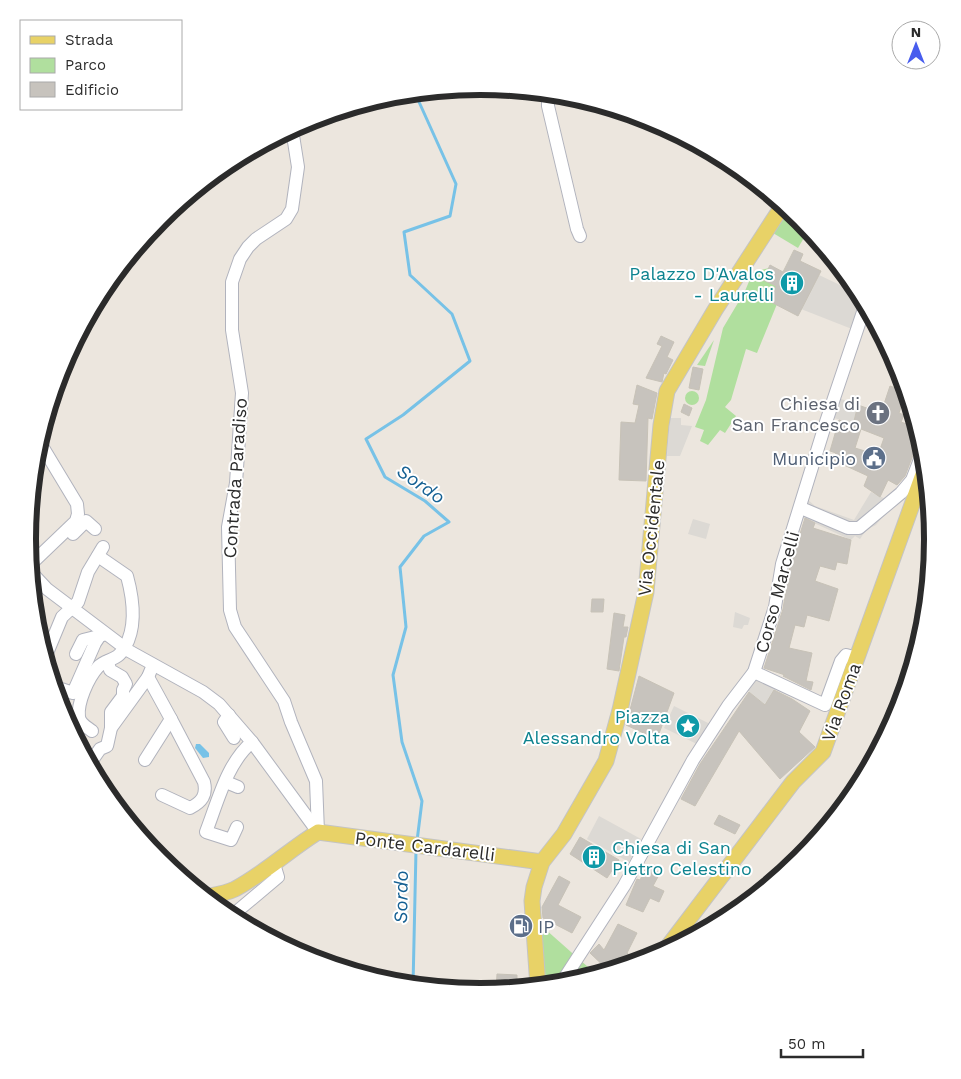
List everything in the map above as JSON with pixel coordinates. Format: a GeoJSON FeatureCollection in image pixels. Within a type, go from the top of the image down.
{"type":"FeatureCollection","features":[{"type":"Feature","properties":{"kind":"main road","name":"Via Occidentale"},"geometry":{"type":"LineString","coordinates":[[537,860],[564,834],[606,761],[618,718],[646,592],[661,424],[667,391],[700,334],[779,211]]}},
{"type":"Feature","properties":{"kind":"main road","name":"Via Roma"},"geometry":{"type":"LineString","coordinates":[[673,940],[793,782],[823,752],[921,481]]}},
{"type":"Feature","properties":{"kind":"main road","name":"Ponte Cardarelli"},"geometry":{"type":"LineString","coordinates":[[318,832],[537,860]]}},
{"type":"Feature","properties":{"kind":"main road"},"geometry":{"type":"LineString","coordinates":[[214,895],[234,890],[274,864],[293,847],[318,832]]}},
{"type":"Feature","properties":{"kind":"main road"},"geometry":{"type":"LineString","coordinates":[[537,860],[532,902],[538,980]]}},
{"type":"Feature","properties":{"kind":"street"},"geometry":{"type":"LineString","coordinates":[[548,101],[580,236]]}},
{"type":"Feature","properties":{"kind":"street","name":"Contrada Paradiso"},"geometry":{"type":"LineString","coordinates":[[293,137],[298,167],[292,209],[286,219],[256,239],[248,247],[240,259],[232,282],[232,330],[242,393],[236,483],[228,527],[230,610],[235,627],[284,701],[316,781],[318,832]]}},
{"type":"Feature","properties":{"kind":"street","name":"Corso Marcelli"},"geometry":{"type":"LineString","coordinates":[[566,975],[624,886],[693,760],[728,706],[754,672],[775,607],[782,564],[802,508],[826,422],[863,313]]}},
{"type":"Feature","properties":{"kind":"street"},"geometry":{"type":"LineString","coordinates":[[37,565],[76,521],[78,514],[77,504],[45,452]]}},
{"type":"Feature","properties":{"kind":"street"},"geometry":{"type":"LineString","coordinates":[[802,508],[848,528],[859,528],[901,493],[912,480],[918,465]]}},
{"type":"Feature","properties":{"kind":"street"},"geometry":{"type":"LineString","coordinates":[[37,566],[86,521],[95,529]]}},
{"type":"Feature","properties":{"kind":"street"},"geometry":{"type":"LineString","coordinates":[[50,647],[62,617],[78,602],[88,572],[100,552],[127,576],[133,614],[124,648],[117,658],[98,666],[79,706],[79,719],[84,726],[92,730]]}},
{"type":"Feature","properties":{"kind":"street"},"geometry":{"type":"LineString","coordinates":[[38,578],[47,589],[102,635],[203,692],[219,704],[227,718],[234,738]]}},
{"type":"Feature","properties":{"kind":"street"},"geometry":{"type":"LineString","coordinates":[[76,654],[83,640],[102,635]]}},
{"type":"Feature","properties":{"kind":"street"},"geometry":{"type":"LineString","coordinates":[[63,689],[74,693],[94,643],[102,635]]}},
{"type":"Feature","properties":{"kind":"street"},"geometry":{"type":"LineString","coordinates":[[754,672],[825,705],[841,661],[846,655],[857,658]]}},
{"type":"Feature","properties":{"kind":"street"},"geometry":{"type":"LineString","coordinates":[[94,759],[100,749],[107,746],[111,728],[111,712],[123,696],[126,684],[122,677],[110,670],[108,661]]}},
{"type":"Feature","properties":{"kind":"street"},"geometry":{"type":"LineString","coordinates":[[111,728],[148,677],[153,665]]}},
{"type":"Feature","properties":{"kind":"street"},"geometry":{"type":"LineString","coordinates":[[148,677],[204,782],[206,790],[203,799],[190,808],[162,795]]}},
{"type":"Feature","properties":{"kind":"street"},"geometry":{"type":"LineString","coordinates":[[210,706],[227,718],[252,742],[318,832]]}},
{"type":"Feature","properties":{"kind":"street"},"geometry":{"type":"LineString","coordinates":[[144,760],[171,720]]}},
{"type":"Feature","properties":{"kind":"street"},"geometry":{"type":"LineString","coordinates":[[237,827],[231,840],[206,832],[232,784],[239,754],[252,742]]}},
{"type":"Feature","properties":{"kind":"street"},"geometry":{"type":"LineString","coordinates":[[238,911],[278,877],[274,864]]}},
{"type":"Feature","properties":{"kind":"green space"},"geometry":{"type":"Polygon","coordinates":[[[784,215],[805,236],[798,248],[773,233],[784,215]]]}},
{"type":"Feature","properties":{"kind":"green space"},"geometry":{"type":"Polygon","coordinates":[[[769,268],[763,280],[776,286],[777,304],[757,353],[746,349],[731,400],[725,407],[736,416],[725,433],[720,430],[708,445],[700,441],[704,430],[695,427],[706,400],[723,328],[745,291],[753,272],[769,268]]]}},
{"type":"Feature","properties":{"kind":"green space"},"geometry":{"type":"Polygon","coordinates":[[[714,340],[705,366],[697,365],[714,340]]]}},
{"type":"Feature","properties":{"kind":"green space"},"geometry":{"type":"Polygon","coordinates":[[[692,391],[697,393],[699,398],[697,403],[692,405],[687,403],[685,398],[687,393],[692,391]]]}},
{"type":"Feature","properties":{"kind":"green space"},"geometry":{"type":"Polygon","coordinates":[[[536,921],[591,970],[541,979],[536,921]]]}},
{"type":"Feature","properties":{"kind":"shaded area"},"geometry":{"type":"Polygon","coordinates":[[[819,275],[847,288],[863,313],[857,331],[801,309],[819,275]]]}},
{"type":"Feature","properties":{"kind":"shaded area"},"geometry":{"type":"Polygon","coordinates":[[[836,397],[858,405],[853,424],[828,416],[836,397]]]}},
{"type":"Feature","properties":{"kind":"shaded area"},"geometry":{"type":"Polygon","coordinates":[[[670,418],[681,418],[681,425],[692,426],[680,456],[667,456],[670,418]]]}},
{"type":"Feature","properties":{"kind":"shaded area"},"geometry":{"type":"Polygon","coordinates":[[[871,492],[894,503],[876,525],[866,530],[860,539],[855,536],[851,540],[801,517],[807,499],[815,506],[854,520],[871,492]]]}},
{"type":"Feature","properties":{"kind":"shaded area"},"geometry":{"type":"Polygon","coordinates":[[[693,519],[710,524],[706,539],[688,534],[693,519]]]}},
{"type":"Feature","properties":{"kind":"shaded area"},"geometry":{"type":"Polygon","coordinates":[[[735,612],[750,618],[748,625],[744,625],[742,629],[733,627],[735,612]]]}},
{"type":"Feature","properties":{"kind":"shaded area"},"geometry":{"type":"Polygon","coordinates":[[[756,676],[776,688],[765,705],[746,689],[756,676]]]}},
{"type":"Feature","properties":{"kind":"shaded area","name":"Piazza Alessandro Volta"},"geometry":{"type":"Polygon","coordinates":[[[674,706],[712,725],[701,746],[664,728],[674,706]]]}},
{"type":"Feature","properties":{"kind":"shaded area"},"geometry":{"type":"Polygon","coordinates":[[[599,816],[641,839],[629,862],[587,839],[599,816]]]}},
{"type":"Feature","properties":{"kind":"water"},"geometry":{"type":"Polygon","coordinates":[[[196,744],[200,744],[209,753],[209,757],[203,758],[195,748],[196,744]]]}},
{"type":"Feature","properties":{"kind":"building","name":"Palazzo D'Avalos - Laurelli"},"geometry":{"type":"Polygon","coordinates":[[[794,250],[803,254],[800,261],[821,271],[798,316],[769,301],[776,286],[763,280],[770,265],[783,272],[794,250]]]}},
{"type":"Feature","properties":{"kind":"building"},"geometry":{"type":"Polygon","coordinates":[[[661,336],[674,342],[667,357],[673,360],[666,374],[664,373],[662,382],[646,378],[662,346],[657,344],[661,336]]]}},
{"type":"Feature","properties":{"kind":"building"},"geometry":{"type":"Polygon","coordinates":[[[693,367],[703,369],[699,390],[689,388],[693,367]]]}},
{"type":"Feature","properties":{"kind":"building"},"geometry":{"type":"Polygon","coordinates":[[[637,385],[657,393],[652,419],[648,418],[646,481],[619,480],[621,422],[635,423],[639,405],[633,404],[637,385]]]}},
{"type":"Feature","properties":{"kind":"building","name":"Municipio"},"geometry":{"type":"Polygon","coordinates":[[[890,386],[898,389],[903,402],[899,413],[904,415],[901,422],[910,425],[909,436],[913,437],[915,449],[905,476],[897,485],[888,480],[880,497],[864,486],[868,476],[833,460],[836,453],[830,451],[839,420],[853,425],[858,405],[881,413],[890,386]],[[861,429],[855,448],[878,455],[884,438],[861,429]]]}},
{"type":"Feature","properties":{"kind":"building"},"geometry":{"type":"Polygon","coordinates":[[[684,404],[692,408],[689,416],[681,412],[684,404]]]}},
{"type":"Feature","properties":{"kind":"building"},"geometry":{"type":"Polygon","coordinates":[[[805,518],[815,523],[813,528],[851,540],[847,564],[837,562],[835,570],[820,566],[815,581],[838,589],[829,621],[807,615],[804,627],[795,625],[789,648],[812,653],[806,681],[813,682],[811,690],[783,676],[785,675],[764,668],[783,609],[790,566],[805,518]]]}},
{"type":"Feature","properties":{"kind":"building"},"geometry":{"type":"Polygon","coordinates":[[[592,599],[604,599],[603,612],[591,612],[592,599]]]}},
{"type":"Feature","properties":{"kind":"building"},"geometry":{"type":"Polygon","coordinates":[[[614,613],[625,615],[623,627],[628,627],[626,637],[624,637],[619,671],[607,669],[614,613]]]}},
{"type":"Feature","properties":{"kind":"building"},"geometry":{"type":"Polygon","coordinates":[[[639,676],[674,693],[657,739],[626,725],[639,676]]]}},
{"type":"Feature","properties":{"kind":"building"},"geometry":{"type":"Polygon","coordinates":[[[774,690],[810,711],[799,732],[815,747],[780,779],[739,731],[695,806],[681,799],[700,764],[749,692],[765,705],[774,690]]]}},
{"type":"Feature","properties":{"kind":"building"},"geometry":{"type":"Polygon","coordinates":[[[719,815],[740,825],[735,834],[714,824],[719,815]]]}},
{"type":"Feature","properties":{"kind":"building","name":"Chiesa di San Pietro Celestino"},"geometry":{"type":"Polygon","coordinates":[[[580,837],[619,860],[607,878],[570,854],[580,837]]]}},
{"type":"Feature","properties":{"kind":"building"},"geometry":{"type":"Polygon","coordinates":[[[647,866],[660,873],[653,886],[664,891],[659,902],[650,898],[643,912],[626,905],[637,879],[640,880],[647,866]]]}},
{"type":"Feature","properties":{"kind":"building"},"geometry":{"type":"Polygon","coordinates":[[[559,876],[570,882],[558,905],[581,917],[572,933],[543,918],[542,907],[559,876]]]}},
{"type":"Feature","properties":{"kind":"building"},"geometry":{"type":"Polygon","coordinates":[[[618,924],[637,933],[627,953],[631,957],[604,966],[590,953],[599,944],[604,950],[618,924]]]}},
{"type":"Feature","properties":{"kind":"building"},"geometry":{"type":"Polygon","coordinates":[[[497,974],[517,975],[517,982],[496,983],[497,974]]]}},
{"type":"Feature","properties":{"kind":"waterway","name":"Sordo"},"geometry":{"type":"LineString","coordinates":[[417,841],[422,801],[402,742],[393,675],[406,627],[400,567],[424,536],[449,522],[425,501],[385,477],[366,439],[403,415],[470,361],[452,314],[410,275],[404,232],[450,216],[456,184],[418,100]]}},
{"type":"Feature","properties":{"kind":"waterway","name":"Sordo"},"geometry":{"type":"LineString","coordinates":[[413,978],[416,850]]}},
{"type":"Feature","properties":{"kind":"place","name":"Palazzo D'Avalos - Laurelli"},"geometry":{"type":"Point","coordinates":[792,283]}},
{"type":"Feature","properties":{"kind":"place","name":"Chiesa di San Francesco"},"geometry":{"type":"Point","coordinates":[878,413]}},
{"type":"Feature","properties":{"kind":"place","name":"Municipio"},"geometry":{"type":"Point","coordinates":[874,458]}},
{"type":"Feature","properties":{"kind":"place","name":"Piazza Alessandro Volta"},"geometry":{"type":"Point","coordinates":[688,726]}},
{"type":"Feature","properties":{"kind":"place","name":"Chiesa di San Pietro Celestino"},"geometry":{"type":"Point","coordinates":[594,857]}},
{"type":"Feature","properties":{"kind":"place","name":"IP"},"geometry":{"type":"Point","coordinates":[521,926]}}]}
